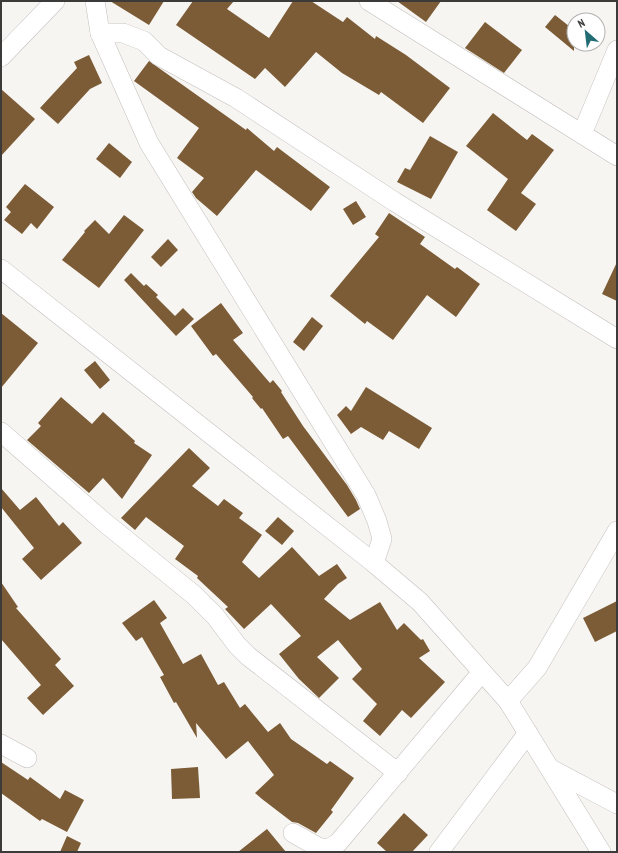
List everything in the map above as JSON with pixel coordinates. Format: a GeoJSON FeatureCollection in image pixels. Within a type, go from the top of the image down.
{"type":"FeatureCollection","features":[{"type":"Feature","properties":{"kind":"street"},"geometry":{"type":"LineString","coordinates":[[1,57],[55,1]]}},
{"type":"Feature","properties":{"kind":"street"},"geometry":{"type":"LineString","coordinates":[[95,1],[100,33],[149,142],[366,495],[377,521],[382,539],[374,563]]}},
{"type":"Feature","properties":{"kind":"street"},"geometry":{"type":"LineString","coordinates":[[369,1],[617,156]]}},
{"type":"Feature","properties":{"kind":"street"},"geometry":{"type":"LineString","coordinates":[[100,33],[123,33],[144,41],[159,56],[236,98],[395,202],[617,339]]}},
{"type":"Feature","properties":{"kind":"street"},"geometry":{"type":"LineString","coordinates":[[582,134],[617,50]]}},
{"type":"Feature","properties":{"kind":"street"},"geometry":{"type":"LineString","coordinates":[[1,269],[374,563],[420,602],[508,701],[601,852]]}},
{"type":"Feature","properties":{"kind":"street"},"geometry":{"type":"LineString","coordinates":[[1,432],[104,522],[194,595],[216,616],[237,645],[248,656],[398,773]]}},
{"type":"Feature","properties":{"kind":"street"},"geometry":{"type":"LineString","coordinates":[[508,701],[537,668],[617,531]]}},
{"type":"Feature","properties":{"kind":"street"},"geometry":{"type":"LineString","coordinates":[[293,833],[318,847],[328,849],[338,843],[482,672]]}},
{"type":"Feature","properties":{"kind":"street"},"geometry":{"type":"LineString","coordinates":[[439,852],[528,733]]}},
{"type":"Feature","properties":{"kind":"street"},"geometry":{"type":"LineString","coordinates":[[1,744],[27,758]]}},
{"type":"Feature","properties":{"kind":"street"},"geometry":{"type":"LineString","coordinates":[[550,768],[617,804]]}},
{"type":"Feature","properties":{"kind":"building"},"geometry":{"type":"Polygon","coordinates":[[[110,1],[164,1],[149,25],[110,1]]]}},
{"type":"Feature","properties":{"kind":"building"},"geometry":{"type":"Polygon","coordinates":[[[193,1],[234,1],[227,9],[269,38],[293,1],[311,1],[343,22],[347,17],[375,39],[376,36],[406,55],[450,88],[423,123],[381,92],[379,95],[342,73],[316,52],[285,87],[265,68],[255,79],[176,25],[193,1]]]}},
{"type":"Feature","properties":{"kind":"building"},"geometry":{"type":"Polygon","coordinates":[[[397,1],[441,1],[426,22],[397,1]]]}},
{"type":"Feature","properties":{"kind":"building"},"geometry":{"type":"Polygon","coordinates":[[[555,15],[566,24],[566,44],[545,27],[555,15]]]}},
{"type":"Feature","properties":{"kind":"building"},"geometry":{"type":"Polygon","coordinates":[[[485,22],[522,50],[504,73],[465,48],[485,22]]]}},
{"type":"Feature","properties":{"kind":"building"},"geometry":{"type":"Polygon","coordinates":[[[89,55],[102,83],[90,89],[58,124],[40,108],[77,68],[74,62],[89,55]]]}},
{"type":"Feature","properties":{"kind":"building"},"geometry":{"type":"Polygon","coordinates":[[[149,61],[246,130],[247,128],[274,151],[277,147],[330,187],[311,211],[256,170],[217,216],[196,198],[192,192],[204,178],[177,158],[199,128],[134,81],[149,61]]]}},
{"type":"Feature","properties":{"kind":"building"},"geometry":{"type":"Polygon","coordinates":[[[1,89],[35,119],[1,156],[1,89]]]}},
{"type":"Feature","properties":{"kind":"building"},"geometry":{"type":"Polygon","coordinates":[[[493,113],[527,140],[532,134],[554,150],[521,193],[536,204],[516,231],[487,210],[508,179],[466,146],[493,113]]]}},
{"type":"Feature","properties":{"kind":"building"},"geometry":{"type":"Polygon","coordinates":[[[430,136],[458,152],[431,199],[397,182],[405,168],[410,170],[430,136]]]}},
{"type":"Feature","properties":{"kind":"building"},"geometry":{"type":"Polygon","coordinates":[[[109,143],[132,162],[120,178],[96,159],[109,143]]]}},
{"type":"Feature","properties":{"kind":"building"},"geometry":{"type":"Polygon","coordinates":[[[25,184],[54,207],[37,229],[31,223],[22,234],[4,220],[11,212],[6,207],[25,184]]]}},
{"type":"Feature","properties":{"kind":"building"},"geometry":{"type":"Polygon","coordinates":[[[356,201],[366,217],[353,225],[343,209],[356,201]]]}},
{"type":"Feature","properties":{"kind":"building"},"geometry":{"type":"Polygon","coordinates":[[[389,213],[425,237],[420,244],[455,269],[457,267],[480,284],[456,317],[427,295],[393,340],[367,321],[365,324],[330,296],[379,237],[375,234],[389,213]]]}},
{"type":"Feature","properties":{"kind":"building"},"geometry":{"type":"Polygon","coordinates":[[[124,215],[144,230],[99,288],[62,260],[85,232],[84,231],[95,220],[109,234],[124,215]]]}},
{"type":"Feature","properties":{"kind":"building"},"geometry":{"type":"Polygon","coordinates":[[[168,239],[178,250],[161,267],[151,257],[168,239]]]}},
{"type":"Feature","properties":{"kind":"building"},"geometry":{"type":"Polygon","coordinates":[[[617,262],[617,301],[602,294],[617,262]]]}},
{"type":"Feature","properties":{"kind":"building"},"geometry":{"type":"Polygon","coordinates":[[[131,273],[144,286],[146,284],[158,295],[156,297],[175,316],[183,308],[194,319],[176,336],[124,280],[131,273]]]}},
{"type":"Feature","properties":{"kind":"building"},"geometry":{"type":"Polygon","coordinates":[[[221,303],[243,333],[233,340],[270,383],[273,380],[282,391],[281,392],[303,426],[347,485],[356,500],[360,509],[348,517],[288,436],[283,439],[262,408],[261,409],[252,398],[253,397],[216,354],[213,356],[191,326],[221,303]]]}},
{"type":"Feature","properties":{"kind":"building"},"geometry":{"type":"Polygon","coordinates":[[[1,313],[38,343],[1,388],[1,313]]]}},
{"type":"Feature","properties":{"kind":"building"},"geometry":{"type":"Polygon","coordinates":[[[312,317],[323,326],[304,351],[293,342],[312,317]]]}},
{"type":"Feature","properties":{"kind":"building"},"geometry":{"type":"Polygon","coordinates":[[[95,361],[110,380],[100,389],[84,370],[95,361]]]}},
{"type":"Feature","properties":{"kind":"building"},"geometry":{"type":"Polygon","coordinates":[[[366,387],[432,428],[419,449],[389,431],[383,440],[361,427],[351,434],[337,415],[346,406],[351,411],[366,387]]]}},
{"type":"Feature","properties":{"kind":"building"},"geometry":{"type":"Polygon","coordinates":[[[61,397],[92,424],[103,412],[135,441],[134,443],[152,455],[122,499],[103,478],[89,493],[27,440],[41,426],[38,423],[61,397]]]}},
{"type":"Feature","properties":{"kind":"building"},"geometry":{"type":"Polygon","coordinates":[[[189,448],[210,468],[192,486],[218,506],[224,499],[243,513],[239,518],[262,535],[242,562],[259,578],[292,547],[319,576],[337,564],[347,578],[338,584],[324,599],[350,620],[380,602],[397,630],[404,623],[421,640],[423,639],[430,651],[419,658],[445,682],[411,718],[402,710],[380,736],[363,721],[377,704],[352,679],[362,669],[338,640],[317,657],[339,678],[319,698],[299,679],[279,654],[301,636],[271,604],[244,629],[225,609],[228,607],[197,578],[198,576],[175,559],[184,546],[146,517],[135,530],[121,518],[189,448]]]}},
{"type":"Feature","properties":{"kind":"building"},"geometry":{"type":"Polygon","coordinates":[[[1,488],[20,510],[36,497],[59,526],[63,522],[82,543],[41,580],[22,559],[34,548],[1,507],[1,488]]]}},
{"type":"Feature","properties":{"kind":"building"},"geometry":{"type":"Polygon","coordinates":[[[278,517],[294,531],[282,545],[265,531],[278,517]]]}},
{"type":"Feature","properties":{"kind":"building"},"geometry":{"type":"Polygon","coordinates":[[[1,582],[18,607],[16,608],[61,659],[55,665],[74,686],[43,715],[27,698],[41,685],[1,639],[1,582]]]}},
{"type":"Feature","properties":{"kind":"building"},"geometry":{"type":"Polygon","coordinates":[[[154,600],[167,618],[160,623],[183,664],[201,654],[218,685],[224,682],[240,708],[245,704],[268,732],[280,723],[291,739],[327,764],[330,761],[354,778],[331,810],[333,812],[316,833],[298,823],[292,822],[255,793],[274,775],[248,741],[226,759],[196,723],[197,738],[176,702],[174,703],[160,677],[164,675],[142,637],[136,641],[122,623],[154,600]]]}},
{"type":"Feature","properties":{"kind":"building"},"geometry":{"type":"Polygon","coordinates":[[[617,601],[617,631],[595,642],[583,618],[617,601]]]}},
{"type":"Feature","properties":{"kind":"building"},"geometry":{"type":"Polygon","coordinates":[[[1,762],[28,780],[30,777],[60,799],[65,790],[84,800],[67,832],[42,819],[40,821],[1,793],[1,762]]]}},
{"type":"Feature","properties":{"kind":"building"},"geometry":{"type":"Polygon","coordinates":[[[198,767],[200,798],[172,799],[171,769],[198,767]]]}},
{"type":"Feature","properties":{"kind":"building"},"geometry":{"type":"Polygon","coordinates":[[[404,813],[428,835],[412,852],[387,852],[377,843],[404,813]]]}},
{"type":"Feature","properties":{"kind":"building"},"geometry":{"type":"Polygon","coordinates":[[[267,829],[286,852],[238,852],[267,829]]]}},
{"type":"Feature","properties":{"kind":"building"},"geometry":{"type":"Polygon","coordinates":[[[67,836],[81,843],[77,852],[60,852],[67,836]]]}}]}
